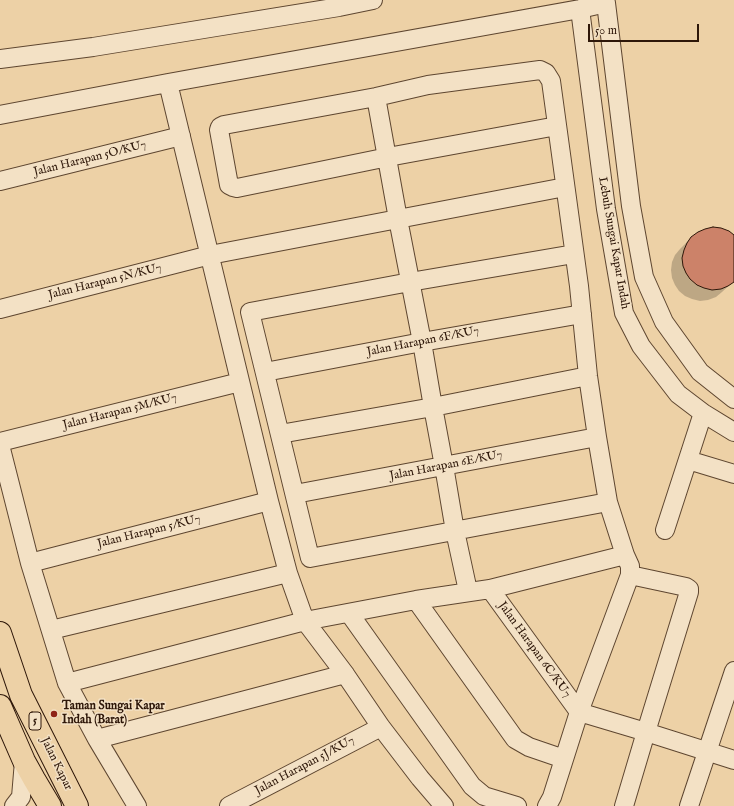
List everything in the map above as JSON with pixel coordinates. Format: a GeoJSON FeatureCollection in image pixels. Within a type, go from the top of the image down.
{"type":"FeatureCollection","features":[{"type":"Feature","properties":{"kind":"highway","name":"Jalan Kapar"},"geometry":{"type":"LineString","coordinates":[[0,633],[22,695],[77,806]]}},
{"type":"Feature","properties":{"kind":"highway","name":"Jalan Kapar"},"geometry":{"type":"LineString","coordinates":[[0,706],[24,761],[50,806]]}},
{"type":"Feature","properties":{"kind":"street"},"geometry":{"type":"LineString","coordinates":[[0,59],[93,47],[284,8],[339,7],[373,0]]}},
{"type":"Feature","properties":{"kind":"street","name":"Lebuh Sungai Kapar Indah"},"geometry":{"type":"LineString","coordinates":[[734,399],[700,372],[664,322],[644,277],[631,206],[606,3],[580,9],[606,210],[624,313],[641,346],[678,394],[703,413],[734,432]]}},
{"type":"Feature","properties":{"kind":"street"},"geometry":{"type":"LineString","coordinates":[[0,115],[168,83],[580,9]]}},
{"type":"Feature","properties":{"kind":"street"},"geometry":{"type":"LineString","coordinates":[[547,806],[552,797],[579,712],[630,575],[630,566],[608,502],[597,437],[588,376],[582,314],[557,126],[551,82],[546,74],[540,70],[428,85],[376,97],[224,125],[220,127],[219,130],[229,185],[237,188],[388,157],[557,126]]}},
{"type":"Feature","properties":{"kind":"street"},"geometry":{"type":"LineString","coordinates":[[168,83],[269,501],[288,573],[305,621],[345,674],[381,727],[420,778],[444,806]]}},
{"type":"Feature","properties":{"kind":"street"},"geometry":{"type":"LineString","coordinates":[[376,97],[422,342],[455,531],[468,591]]}},
{"type":"Feature","properties":{"kind":"street","name":"Jalan Harapan 5O/KU7"},"geometry":{"type":"LineString","coordinates":[[0,181],[181,136]]}},
{"type":"Feature","properties":{"kind":"street","name":"Jalan Harapan 5N/KU7"},"geometry":{"type":"LineString","coordinates":[[0,309],[210,256],[565,187]]}},
{"type":"Feature","properties":{"kind":"street"},"geometry":{"type":"LineString","coordinates":[[574,254],[410,282],[250,312],[310,558],[608,502]]}},
{"type":"Feature","properties":{"kind":"street","name":"Jalan Harapan 6F/KU7"},"geometry":{"type":"LineString","coordinates":[[265,372],[422,342],[582,314]]}},
{"type":"Feature","properties":{"kind":"street"},"geometry":{"type":"LineString","coordinates":[[280,434],[433,407],[588,376]]}},
{"type":"Feature","properties":{"kind":"street","name":"Jalan Harapan 5M/KU7"},"geometry":{"type":"LineString","coordinates":[[0,444],[240,382]]}},
{"type":"Feature","properties":{"kind":"street"},"geometry":{"type":"LineString","coordinates":[[665,530],[703,413]]}},
{"type":"Feature","properties":{"kind":"street","name":"Jalan Harapan 6E/KU7"},"geometry":{"type":"LineString","coordinates":[[295,494],[597,437]]}},
{"type":"Feature","properties":{"kind":"street"},"geometry":{"type":"LineString","coordinates":[[0,444],[30,563],[67,683],[98,740],[137,806]]}},
{"type":"Feature","properties":{"kind":"street"},"geometry":{"type":"LineString","coordinates":[[688,460],[734,474]]}},
{"type":"Feature","properties":{"kind":"street","name":"Jalan Harapan 5/KU7"},"geometry":{"type":"LineString","coordinates":[[30,563],[269,501]]}},
{"type":"Feature","properties":{"kind":"street"},"geometry":{"type":"LineString","coordinates":[[67,683],[305,621],[468,591],[490,589],[625,555]]}},
{"type":"Feature","properties":{"kind":"street"},"geometry":{"type":"LineString","coordinates":[[50,630],[288,573]]}},
{"type":"Feature","properties":{"kind":"street"},"geometry":{"type":"LineString","coordinates":[[624,806],[690,592],[686,587],[630,575]]}},
{"type":"Feature","properties":{"kind":"street","name":"Jalan Harapan 6C/KU7"},"geometry":{"type":"LineString","coordinates":[[490,589],[579,712]]}},
{"type":"Feature","properties":{"kind":"street"},"geometry":{"type":"LineString","coordinates":[[416,600],[516,739],[529,747],[564,759]]}},
{"type":"Feature","properties":{"kind":"street"},"geometry":{"type":"LineString","coordinates":[[349,613],[472,786],[484,796],[516,806]]}},
{"type":"Feature","properties":{"kind":"street"},"geometry":{"type":"LineString","coordinates":[[689,806],[734,671]]}},
{"type":"Feature","properties":{"kind":"street"},"geometry":{"type":"LineString","coordinates":[[98,740],[345,674]]}},
{"type":"Feature","properties":{"kind":"street"},"geometry":{"type":"LineString","coordinates":[[579,712],[734,760]]}},
{"type":"Feature","properties":{"kind":"street","name":"Jalan Harapan 5J/KU7"},"geometry":{"type":"LineString","coordinates":[[229,806],[381,727]]}},
{"type":"Feature","properties":{"kind":"street"},"geometry":{"type":"LineString","coordinates":[[14,806],[21,797],[24,761]]}},
{"type":"Feature","properties":{"kind":"building"},"geometry":{"type":"Polygon","coordinates":[[[713,227],[729,231],[734,235],[734,282],[721,289],[712,290],[697,285],[690,279],[683,266],[682,258],[687,243],[691,237],[698,232],[713,227]]]}},
{"type":"Feature","properties":{"kind":"place","name":"Taman Sungai Kapar Indah (Barat)"},"geometry":{"type":"Point","coordinates":[54,714]}}]}
